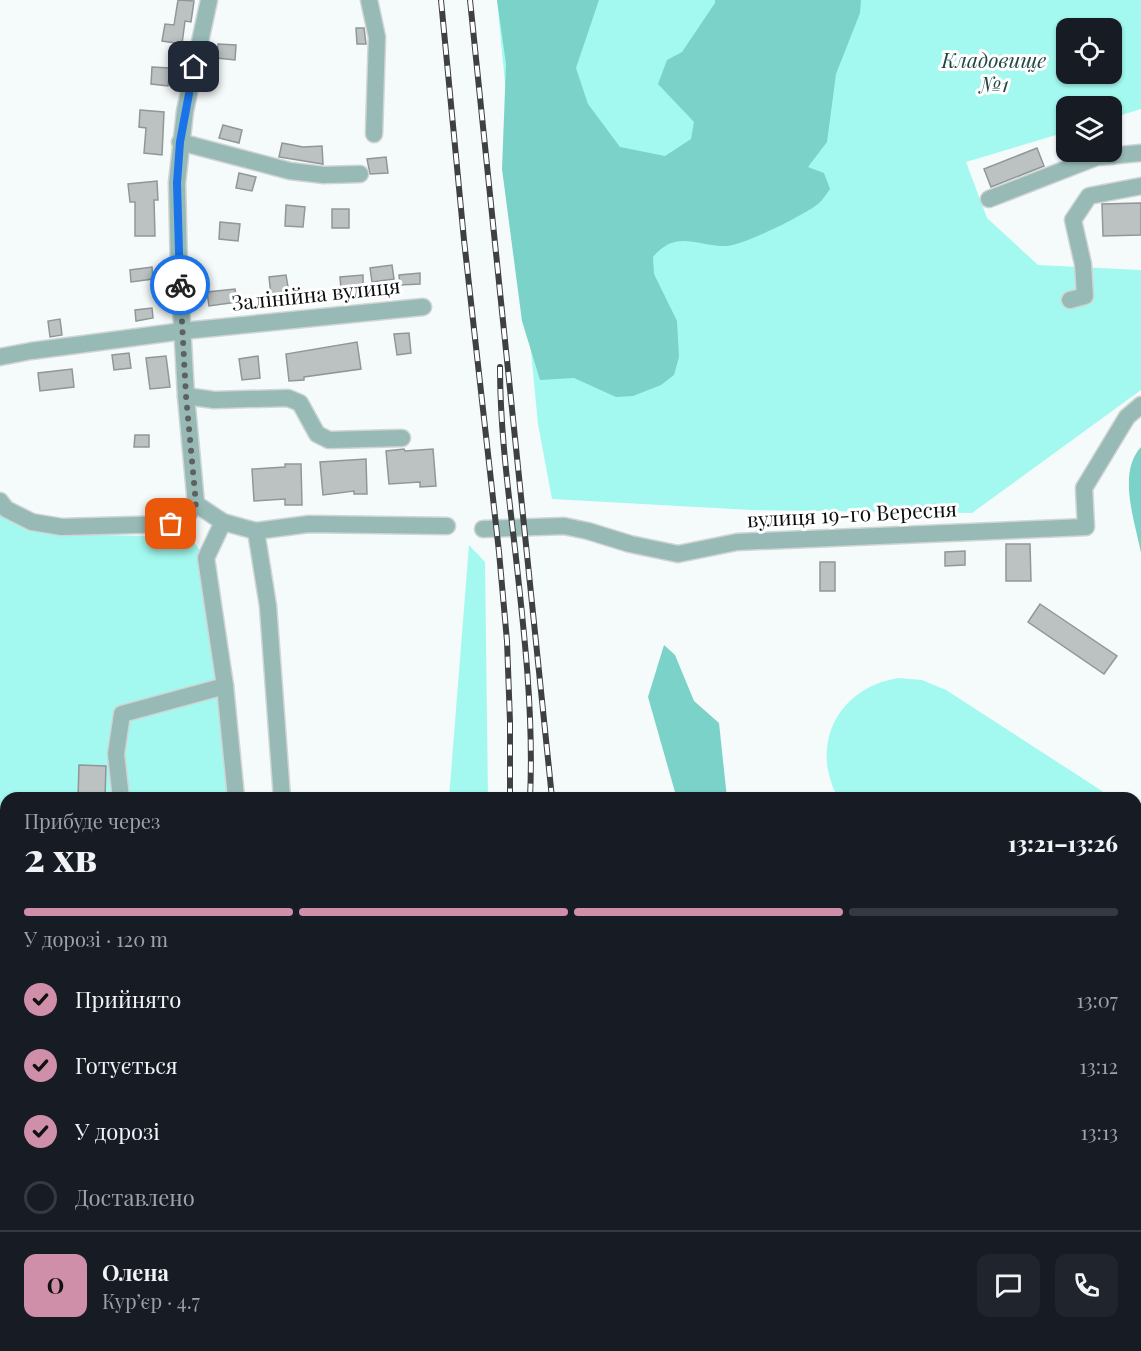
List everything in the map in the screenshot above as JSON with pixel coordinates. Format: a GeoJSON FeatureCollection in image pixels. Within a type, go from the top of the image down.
{"type":"FeatureCollection","features":[{"type":"Feature","properties":{"kind":"street"},"geometry":{"type":"LineString","coordinates":[[0,501],[6,509],[32,522],[62,526],[171,524],[186,517],[196,504],[186,396],[177,183],[180,142],[208,0]]}},
{"type":"Feature","properties":{"kind":"street"},"geometry":{"type":"LineString","coordinates":[[369,0],[378,37],[374,134]]}},
{"type":"Feature","properties":{"kind":"street"},"geometry":{"type":"LineString","coordinates":[[180,142],[290,171],[324,175],[360,174]]}},
{"type":"Feature","properties":{"kind":"street"},"geometry":{"type":"LineString","coordinates":[[989,199],[1097,157],[1141,153]]}},
{"type":"Feature","properties":{"kind":"street"},"geometry":{"type":"LineString","coordinates":[[1070,300],[1085,296],[1083,264],[1073,220],[1089,196],[1141,186]]}},
{"type":"Feature","properties":{"kind":"street","name":"Залінійна вулиця"},"geometry":{"type":"LineString","coordinates":[[0,357],[183,331],[423,307]]}},
{"type":"Feature","properties":{"kind":"street"},"geometry":{"type":"LineString","coordinates":[[186,396],[214,400],[288,398],[300,403],[317,434],[329,440],[402,438]]}},
{"type":"Feature","properties":{"kind":"street","name":"вулиця 19-го Вересня"},"geometry":{"type":"LineString","coordinates":[[483,530],[564,526],[678,554],[737,543],[1086,527],[1084,488],[1127,417],[1141,405]]}},
{"type":"Feature","properties":{"kind":"street"},"geometry":{"type":"LineString","coordinates":[[196,504],[223,522],[256,531],[309,524],[447,526]]}},
{"type":"Feature","properties":{"kind":"street"},"geometry":{"type":"LineString","coordinates":[[223,522],[206,558],[225,686],[235,792]]}},
{"type":"Feature","properties":{"kind":"street"},"geometry":{"type":"LineString","coordinates":[[256,531],[268,606],[282,792]]}},
{"type":"Feature","properties":{"kind":"street"},"geometry":{"type":"LineString","coordinates":[[121,792],[116,754],[122,714],[225,686]]}},
{"type":"Feature","properties":{"kind":"green space","name":"Кладовище №1"},"geometry":{"type":"Polygon","coordinates":[[[497,0],[1141,0],[1141,109],[1122,115],[1122,96],[1056,96],[1056,135],[966,162],[987,218],[1038,265],[1141,270],[1141,390],[972,513],[751,510],[552,499],[538,424],[497,0]]]}},
{"type":"Feature","properties":{"kind":"green space"},"geometry":{"type":"Polygon","coordinates":[[[0,512],[56,534],[147,536],[186,532],[206,558],[235,792],[0,792],[0,512]]]}},
{"type":"Feature","properties":{"kind":"green space"},"geometry":{"type":"Polygon","coordinates":[[[469,545],[485,562],[488,792],[449,792],[469,545]]]}},
{"type":"Feature","properties":{"kind":"green space"},"geometry":{"type":"Polygon","coordinates":[[[898,678],[922,680],[946,690],[1103,792],[836,792],[830,778],[827,758],[828,739],[845,706],[859,693],[877,684],[898,678]]]}},
{"type":"Feature","properties":{"kind":"shaded area"},"geometry":{"type":"Polygon","coordinates":[[[497,0],[599,0],[576,68],[588,104],[620,147],[665,156],[691,139],[694,122],[658,84],[667,60],[682,52],[715,0],[861,0],[860,13],[836,74],[827,142],[808,167],[824,173],[830,189],[811,209],[746,241],[726,246],[678,241],[661,248],[653,257],[654,274],[677,321],[679,357],[674,375],[661,385],[633,396],[616,397],[574,378],[540,380],[522,321],[502,169],[506,64],[497,0]]]}},
{"type":"Feature","properties":{"kind":"shaded area"},"geometry":{"type":"Polygon","coordinates":[[[1141,447],[1141,553],[1132,512],[1129,484],[1130,470],[1141,447]]]}},
{"type":"Feature","properties":{"kind":"shaded area"},"geometry":{"type":"Polygon","coordinates":[[[664,645],[675,655],[694,701],[719,723],[726,792],[675,792],[648,697],[664,645]]]}},
{"type":"Feature","properties":{"kind":"building"},"geometry":{"type":"Polygon","coordinates":[[[178,0],[194,1],[191,22],[185,21],[182,44],[162,41],[165,24],[174,25],[178,0]]]}},
{"type":"Feature","properties":{"kind":"building"},"geometry":{"type":"Polygon","coordinates":[[[356,28],[364,28],[366,44],[357,44],[356,28]]]}},
{"type":"Feature","properties":{"kind":"building"},"geometry":{"type":"Polygon","coordinates":[[[218,44],[236,45],[235,60],[217,58],[218,44]]]}},
{"type":"Feature","properties":{"kind":"building"},"geometry":{"type":"Polygon","coordinates":[[[152,67],[170,68],[168,86],[151,84],[152,67]]]}},
{"type":"Feature","properties":{"kind":"building"},"geometry":{"type":"Polygon","coordinates":[[[140,110],[164,112],[162,155],[144,153],[146,128],[139,127],[140,110]]]}},
{"type":"Feature","properties":{"kind":"building"},"geometry":{"type":"Polygon","coordinates":[[[223,125],[242,130],[239,143],[219,138],[223,125]]]}},
{"type":"Feature","properties":{"kind":"building"},"geometry":{"type":"Polygon","coordinates":[[[282,143],[303,147],[322,146],[323,164],[279,157],[282,143]]]}},
{"type":"Feature","properties":{"kind":"building"},"geometry":{"type":"Polygon","coordinates":[[[1037,148],[1044,166],[991,187],[984,169],[1037,148]]]}},
{"type":"Feature","properties":{"kind":"building"},"geometry":{"type":"Polygon","coordinates":[[[386,157],[388,173],[370,174],[367,159],[386,157]]]}},
{"type":"Feature","properties":{"kind":"building"},"geometry":{"type":"Polygon","coordinates":[[[239,173],[256,177],[252,191],[236,188],[239,173]]]}},
{"type":"Feature","properties":{"kind":"building"},"geometry":{"type":"Polygon","coordinates":[[[157,181],[158,200],[154,200],[155,236],[135,236],[135,202],[130,202],[128,184],[157,181]]]}},
{"type":"Feature","properties":{"kind":"building"},"geometry":{"type":"Polygon","coordinates":[[[1141,203],[1141,235],[1103,236],[1102,204],[1141,203]]]}},
{"type":"Feature","properties":{"kind":"building"},"geometry":{"type":"Polygon","coordinates":[[[286,205],[305,207],[303,227],[285,226],[286,205]]]}},
{"type":"Feature","properties":{"kind":"building"},"geometry":{"type":"Polygon","coordinates":[[[332,209],[349,209],[349,228],[332,228],[332,209]]]}},
{"type":"Feature","properties":{"kind":"building"},"geometry":{"type":"Polygon","coordinates":[[[220,222],[240,224],[238,241],[219,239],[220,222]]]}},
{"type":"Feature","properties":{"kind":"building"},"geometry":{"type":"Polygon","coordinates":[[[392,265],[394,279],[372,282],[370,268],[392,265]]]}},
{"type":"Feature","properties":{"kind":"building"},"geometry":{"type":"Polygon","coordinates":[[[152,267],[153,279],[131,282],[130,270],[152,267]]]}},
{"type":"Feature","properties":{"kind":"building"},"geometry":{"type":"Polygon","coordinates":[[[420,273],[420,284],[400,285],[399,275],[420,273]]]}},
{"type":"Feature","properties":{"kind":"building"},"geometry":{"type":"Polygon","coordinates":[[[286,275],[289,293],[271,295],[269,277],[286,275]]]}},
{"type":"Feature","properties":{"kind":"building"},"geometry":{"type":"Polygon","coordinates":[[[363,275],[363,287],[341,289],[340,277],[363,275]]]}},
{"type":"Feature","properties":{"kind":"building"},"geometry":{"type":"Polygon","coordinates":[[[235,289],[237,302],[209,306],[207,292],[235,289]]]}},
{"type":"Feature","properties":{"kind":"building"},"geometry":{"type":"Polygon","coordinates":[[[152,308],[153,318],[136,321],[135,310],[152,308]]]}},
{"type":"Feature","properties":{"kind":"building"},"geometry":{"type":"Polygon","coordinates":[[[60,319],[62,335],[50,337],[48,321],[60,319]]]}},
{"type":"Feature","properties":{"kind":"building"},"geometry":{"type":"Polygon","coordinates":[[[409,333],[411,353],[397,355],[394,334],[409,333]]]}},
{"type":"Feature","properties":{"kind":"building"},"geometry":{"type":"Polygon","coordinates":[[[357,342],[361,369],[289,381],[286,354],[357,342]]]}},
{"type":"Feature","properties":{"kind":"building"},"geometry":{"type":"Polygon","coordinates":[[[129,353],[131,368],[114,370],[112,355],[129,353]]]}},
{"type":"Feature","properties":{"kind":"building"},"geometry":{"type":"Polygon","coordinates":[[[166,356],[170,387],[150,389],[146,358],[166,356]]]}},
{"type":"Feature","properties":{"kind":"building"},"geometry":{"type":"Polygon","coordinates":[[[258,356],[260,378],[242,380],[239,359],[258,356]]]}},
{"type":"Feature","properties":{"kind":"building"},"geometry":{"type":"Polygon","coordinates":[[[72,369],[74,387],[40,391],[38,373],[72,369]]]}},
{"type":"Feature","properties":{"kind":"building"},"geometry":{"type":"Polygon","coordinates":[[[135,435],[149,435],[149,447],[134,447],[135,435]]]}},
{"type":"Feature","properties":{"kind":"building"},"geometry":{"type":"Polygon","coordinates":[[[404,449],[405,451],[433,449],[436,486],[420,487],[420,482],[389,484],[386,451],[404,449]]]}},
{"type":"Feature","properties":{"kind":"building"},"geometry":{"type":"Polygon","coordinates":[[[366,459],[367,494],[354,494],[354,491],[323,495],[320,462],[366,459]]]}},
{"type":"Feature","properties":{"kind":"building"},"geometry":{"type":"Polygon","coordinates":[[[285,464],[301,464],[302,505],[285,505],[285,499],[254,501],[252,469],[285,467],[285,464]]]}},
{"type":"Feature","properties":{"kind":"building"},"geometry":{"type":"Polygon","coordinates":[[[1006,544],[1030,544],[1031,581],[1006,581],[1006,544]]]}},
{"type":"Feature","properties":{"kind":"building"},"geometry":{"type":"Polygon","coordinates":[[[965,551],[965,565],[945,566],[945,552],[965,551]]]}},
{"type":"Feature","properties":{"kind":"building"},"geometry":{"type":"Polygon","coordinates":[[[820,562],[835,562],[835,591],[820,591],[820,562]]]}},
{"type":"Feature","properties":{"kind":"building"},"geometry":{"type":"Polygon","coordinates":[[[1040,604],[1117,656],[1104,674],[1028,622],[1040,604]]]}},
{"type":"Feature","properties":{"kind":"building"},"geometry":{"type":"Polygon","coordinates":[[[79,765],[106,766],[105,792],[78,792],[79,765]]]}},
{"type":"Feature","properties":{"kind":"railway"},"geometry":{"type":"LineString","coordinates":[[441,0],[507,641],[510,792]]}},
{"type":"Feature","properties":{"kind":"railway"},"geometry":{"type":"LineString","coordinates":[[470,0],[551,792]]}},
{"type":"Feature","properties":{"kind":"railway"},"geometry":{"type":"LineString","coordinates":[[500,367],[501,413],[527,673],[531,736],[530,792]]}},
{"type":"Feature","properties":{"kind":"way so far"},"geometry":{"type":"LineString","coordinates":[[171,524],[186,517],[196,504],[186,396],[180,285]]}},
{"type":"Feature","properties":{"kind":"route"},"geometry":{"type":"LineString","coordinates":[[180,285],[177,183],[180,142],[194,67]]}}]}
